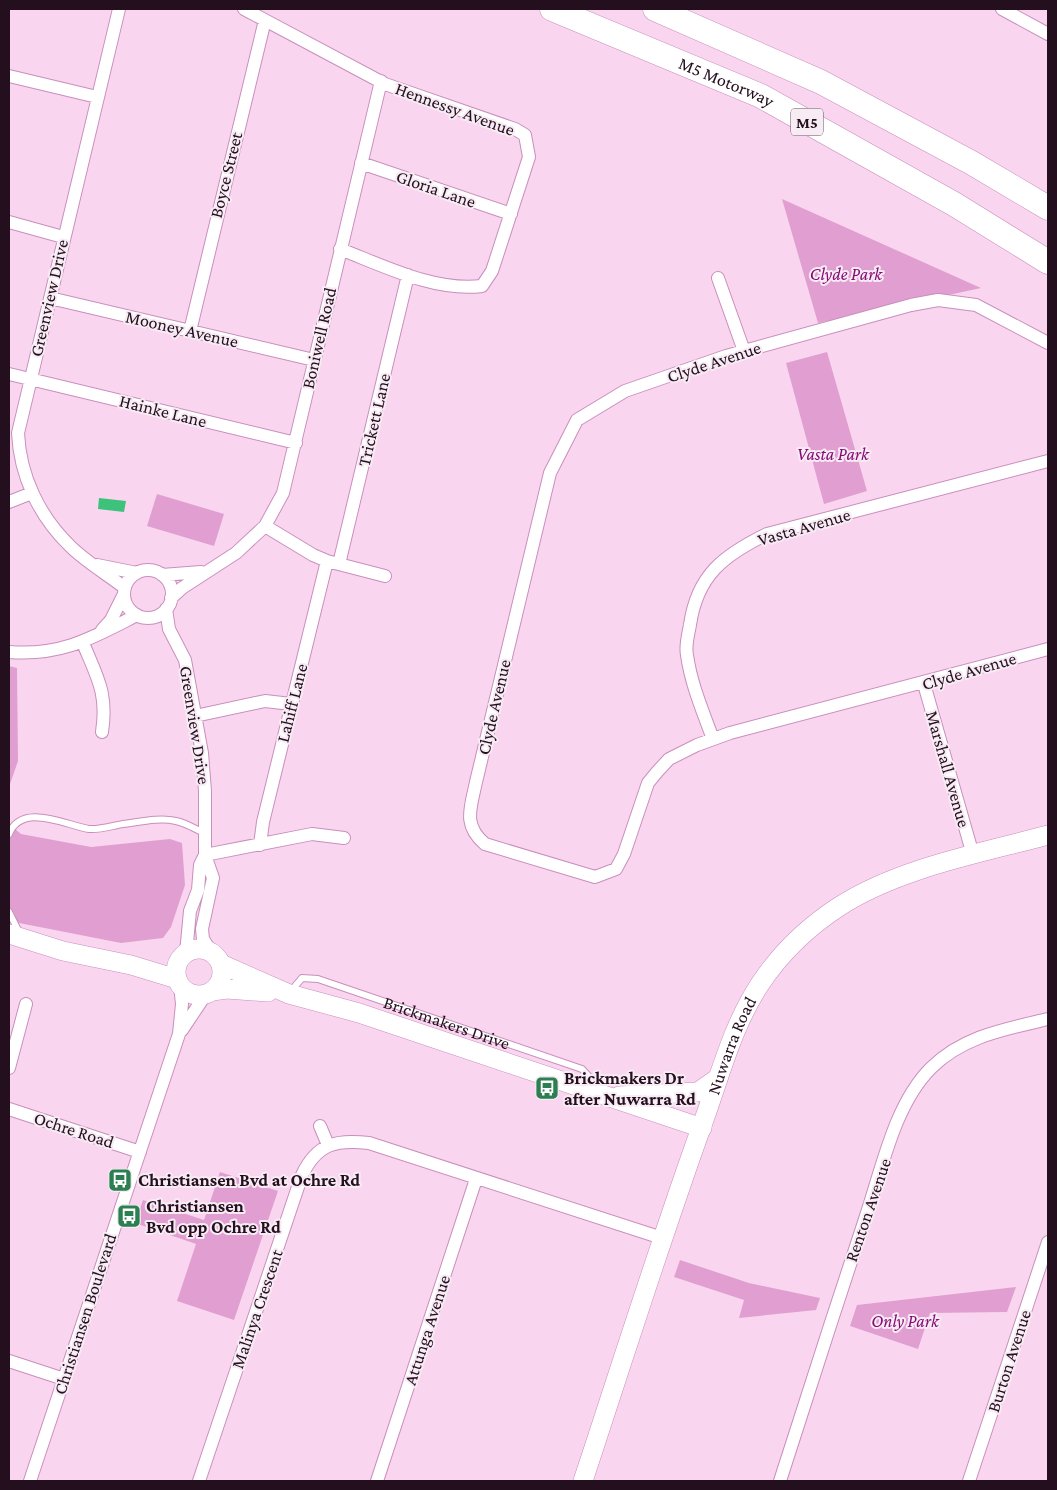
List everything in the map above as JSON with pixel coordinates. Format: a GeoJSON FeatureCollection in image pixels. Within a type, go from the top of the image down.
{"type":"FeatureCollection","features":[{"type":"Feature","properties":{"kind":"highway","name":"M5 Motorway"},"geometry":{"type":"LineString","coordinates":[[552,9],[761,96],[954,204],[1048,262]]}},
{"type":"Feature","properties":{"kind":"highway","name":"M5"},"geometry":{"type":"LineString","coordinates":[[655,9],[821,82],[972,164],[1048,208]]}},
{"type":"Feature","properties":{"kind":"street","name":"Greenview Drive"},"geometry":{"type":"LineString","coordinates":[[119,9],[63,237],[18,433],[20,458],[32,493],[54,528],[71,547],[125,591]]}},
{"type":"Feature","properties":{"kind":"street","name":"Hennessy Avenue"},"geometry":{"type":"LineString","coordinates":[[244,9],[381,81],[526,134],[529,157],[492,271],[482,286],[462,288],[408,275],[340,249]]}},
{"type":"Feature","properties":{"kind":"street"},"geometry":{"type":"LineString","coordinates":[[1002,9],[1048,34]]}},
{"type":"Feature","properties":{"kind":"street","name":"Boyce Street"},"geometry":{"type":"LineString","coordinates":[[190,331],[255,53],[265,20]]}},
{"type":"Feature","properties":{"kind":"street"},"geometry":{"type":"LineString","coordinates":[[9,76],[98,97]]}},
{"type":"Feature","properties":{"kind":"street","name":"Boniwell Road"},"geometry":{"type":"LineString","coordinates":[[169,603],[182,588],[236,553],[265,526],[283,493],[381,81]]}},
{"type":"Feature","properties":{"kind":"street","name":"Gloria Lane"},"geometry":{"type":"LineString","coordinates":[[361,163],[511,214]]}},
{"type":"Feature","properties":{"kind":"street"},"geometry":{"type":"LineString","coordinates":[[9,222],[63,237]]}},
{"type":"Feature","properties":{"kind":"street","name":"Trickett Lane"},"geometry":{"type":"LineString","coordinates":[[333,563],[408,275]]}},
{"type":"Feature","properties":{"kind":"street"},"geometry":{"type":"LineString","coordinates":[[718,278],[744,351]]}},
{"type":"Feature","properties":{"kind":"street","name":"Mooney Avenue"},"geometry":{"type":"LineString","coordinates":[[50,298],[314,360]]}},
{"type":"Feature","properties":{"kind":"street","name":"Clyde Avenue"},"geometry":{"type":"LineString","coordinates":[[1048,343],[976,305],[938,300],[911,305],[744,351],[625,391],[577,420],[550,473],[469,814],[470,826],[475,836],[485,844],[595,877],[616,869],[624,854],[648,783],[669,759],[713,739],[924,684],[1048,649]]}},
{"type":"Feature","properties":{"kind":"street","name":"Hainke Lane"},"geometry":{"type":"LineString","coordinates":[[9,374],[296,443]]}},
{"type":"Feature","properties":{"kind":"street","name":"Vasta Avenue"},"geometry":{"type":"LineString","coordinates":[[713,739],[691,675],[686,653],[692,608],[700,590],[709,573],[735,550],[767,534],[1048,461]]}},
{"type":"Feature","properties":{"kind":"street"},"geometry":{"type":"LineString","coordinates":[[9,502],[32,493]]}},
{"type":"Feature","properties":{"kind":"street"},"geometry":{"type":"LineString","coordinates":[[265,526],[313,556],[385,576]]}},
{"type":"Feature","properties":{"kind":"street","name":"Lahiff Lane"},"geometry":{"type":"LineString","coordinates":[[260,845],[291,704],[333,563]]}},
{"type":"Feature","properties":{"kind":"street","name":"Greenview Drive"},"geometry":{"type":"LineString","coordinates":[[95,565],[137,573]]}},
{"type":"Feature","properties":{"kind":"street","name":"Boniwell Road"},"geometry":{"type":"LineString","coordinates":[[162,575],[185,575],[213,569]]}},
{"type":"Feature","properties":{"kind":"street"},"geometry":{"type":"LineString","coordinates":[[9,652],[29,653],[83,643],[99,634],[143,617],[162,614],[169,603],[170,585],[162,575],[150,571],[137,573],[125,591],[111,620],[99,634]]}},
{"type":"Feature","properties":{"kind":"street"},"geometry":{"type":"LineString","coordinates":[[125,591],[128,607],[143,617]]}},
{"type":"Feature","properties":{"kind":"street","name":"Greenview Drive"},"geometry":{"type":"LineString","coordinates":[[169,603],[169,630],[185,660],[204,772],[205,855],[213,878],[202,929],[204,939],[216,958]]}},
{"type":"Feature","properties":{"kind":"street","name":"Greenview Drive"},"geometry":{"type":"LineString","coordinates":[[143,617],[169,630]]}},
{"type":"Feature","properties":{"kind":"street"},"geometry":{"type":"LineString","coordinates":[[83,643],[104,692],[105,710],[102,732]]}},
{"type":"Feature","properties":{"kind":"street","name":"Marshall Avenue"},"geometry":{"type":"LineString","coordinates":[[924,684],[973,855]]}},
{"type":"Feature","properties":{"kind":"street"},"geometry":{"type":"LineString","coordinates":[[196,716],[265,701],[291,704]]}},
{"type":"Feature","properties":{"kind":"street"},"geometry":{"type":"LineString","coordinates":[[205,855],[312,834],[344,838]]}},
{"type":"Feature","properties":{"kind":"street","name":"Nuwarra Road"},"geometry":{"type":"LineString","coordinates":[[583,1481],[662,1238],[718,1078],[730,1045],[760,985],[782,955],[810,929],[840,906],[871,890],[903,877],[973,855],[1048,835]]}},
{"type":"Feature","properties":{"kind":"street","name":"Greenview Drive"},"geometry":{"type":"LineString","coordinates":[[184,955],[190,911],[198,890],[200,865],[205,855]]}},
{"type":"Feature","properties":{"kind":"street"},"geometry":{"type":"LineString","coordinates":[[14,939],[131,965],[179,982],[192,994],[209,992],[221,979],[216,958],[198,949],[184,955],[131,965]]}},
{"type":"Feature","properties":{"kind":"street"},"geometry":{"type":"LineString","coordinates":[[179,982],[178,964],[184,955]]}},
{"type":"Feature","properties":{"kind":"street","name":"Brickmakers Drive"},"geometry":{"type":"LineString","coordinates":[[216,958],[289,994]]}},
{"type":"Feature","properties":{"kind":"street","name":"Christiansen Boulevard"},"geometry":{"type":"LineString","coordinates":[[30,1481],[179,1034],[182,1004],[179,982]]}},
{"type":"Feature","properties":{"kind":"street","name":"Brickmakers Drive"},"geometry":{"type":"LineString","coordinates":[[209,992],[240,990],[289,994],[359,1013],[702,1128]]}},
{"type":"Feature","properties":{"kind":"street","name":"Christiansen Boulevard"},"geometry":{"type":"LineString","coordinates":[[179,1034],[209,992]]}},
{"type":"Feature","properties":{"kind":"street"},"geometry":{"type":"LineString","coordinates":[[9,1068],[26,1004]]}},
{"type":"Feature","properties":{"kind":"street","name":"Renton Avenue"},"geometry":{"type":"LineString","coordinates":[[780,1481],[906,1100],[927,1073],[955,1049],[986,1034],[1048,1020]]}},
{"type":"Feature","properties":{"kind":"street"},"geometry":{"type":"LineString","coordinates":[[603,1095],[698,1092],[718,1078]]}},
{"type":"Feature","properties":{"kind":"street","name":"Ochre Road"},"geometry":{"type":"LineString","coordinates":[[9,1109],[140,1152]]}},
{"type":"Feature","properties":{"kind":"street"},"geometry":{"type":"LineString","coordinates":[[320,1126],[328,1145],[342,1142],[369,1143],[662,1238]]}},
{"type":"Feature","properties":{"kind":"street","name":"Malinya Crescent"},"geometry":{"type":"LineString","coordinates":[[199,1481],[302,1175],[313,1157],[328,1145]]}},
{"type":"Feature","properties":{"kind":"street","name":"Attunga Avenue"},"geometry":{"type":"LineString","coordinates":[[377,1481],[476,1179]]}},
{"type":"Feature","properties":{"kind":"street","name":"Burton Avenue"},"geometry":{"type":"LineString","coordinates":[[969,1481],[1048,1242]]}},
{"type":"Feature","properties":{"kind":"street"},"geometry":{"type":"LineString","coordinates":[[9,1361],[64,1378]]}},
{"type":"Feature","properties":{"kind":"lane"},"geometry":{"type":"LineString","coordinates":[[9,834],[12,827],[28,818],[38,818],[89,829],[160,820],[176,821],[204,833]]}},
{"type":"Feature","properties":{"kind":"lane"},"geometry":{"type":"LineString","coordinates":[[9,912],[14,926],[14,939]]}},
{"type":"Feature","properties":{"kind":"green space","name":"Clyde Park"},"geometry":{"type":"Polygon","coordinates":[[[782,199],[981,288],[818,323],[782,199]]]}},
{"type":"Feature","properties":{"kind":"green space","name":"Vasta Park"},"geometry":{"type":"Polygon","coordinates":[[[827,352],[867,491],[824,504],[786,363],[827,352]]]}},
{"type":"Feature","properties":{"kind":"green space"},"geometry":{"type":"Polygon","coordinates":[[[157,494],[224,514],[214,546],[147,526],[157,494]]]}},
{"type":"Feature","properties":{"kind":"green space"},"geometry":{"type":"Polygon","coordinates":[[[9,666],[17,668],[18,761],[9,787],[9,666]]]}},
{"type":"Feature","properties":{"kind":"green space"},"geometry":{"type":"Polygon","coordinates":[[[9,824],[21,834],[91,847],[170,839],[182,843],[185,885],[171,927],[163,938],[121,943],[9,921],[9,824]]]}},
{"type":"Feature","properties":{"kind":"green space"},"geometry":{"type":"Polygon","coordinates":[[[220,1172],[278,1191],[234,1320],[177,1301],[196,1244],[135,1223],[143,1200],[204,1220],[220,1172]]]}},
{"type":"Feature","properties":{"kind":"green space"},"geometry":{"type":"Polygon","coordinates":[[[680,1260],[749,1283],[820,1298],[816,1310],[739,1318],[744,1300],[674,1277],[680,1260]]]}},
{"type":"Feature","properties":{"kind":"green space","name":"Only Park"},"geometry":{"type":"Polygon","coordinates":[[[1016,1287],[1007,1312],[930,1313],[918,1349],[850,1326],[857,1305],[1016,1287]]]}},
{"type":"Feature","properties":{"kind":"shaded area"},"geometry":{"type":"Polygon","coordinates":[[[99,498],[126,501],[124,512],[98,509],[99,498]]]}},
{"type":"Feature","properties":{"kind":"place","name":"Brickmakers Dr after Nuwarra Rd"},"geometry":{"type":"Point","coordinates":[547,1088]}},
{"type":"Feature","properties":{"kind":"place","name":"Christiansen Bvd at Ochre Rd"},"geometry":{"type":"Point","coordinates":[120,1180]}},
{"type":"Feature","properties":{"kind":"place","name":"Christiansen Bvd opp Ochre Rd"},"geometry":{"type":"Point","coordinates":[129,1216]}}]}
